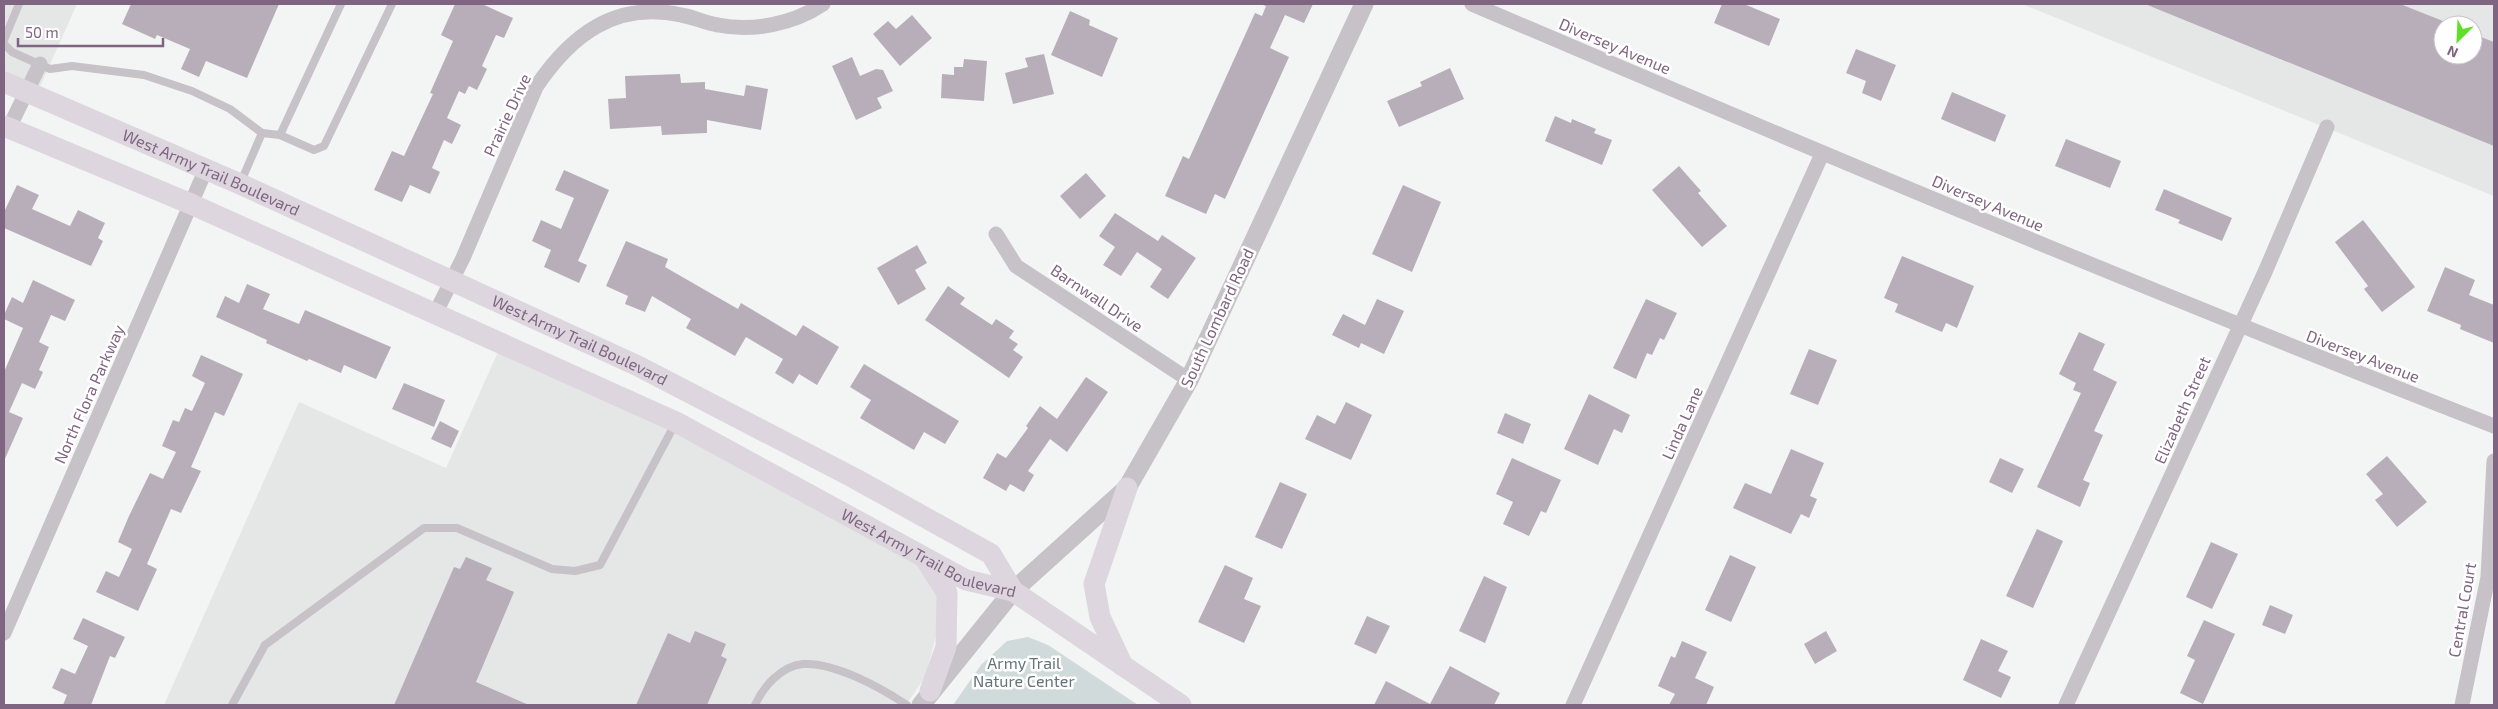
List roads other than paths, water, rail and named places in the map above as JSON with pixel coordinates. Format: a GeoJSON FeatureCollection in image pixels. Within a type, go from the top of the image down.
{"type":"FeatureCollection","features":[{"type":"Feature","properties":{"kind":"main road","name":"West Army Trail Boulevard"},"geometry":{"type":"LineString","coordinates":[[4,82],[240,184],[638,366],[854,478],[991,554],[1013,591]]}},
{"type":"Feature","properties":{"kind":"main road","name":"West Army Trail Boulevard"},"geometry":{"type":"LineString","coordinates":[[7,127],[191,204],[676,422],[966,580],[1013,591]]}},
{"type":"Feature","properties":{"kind":"main road"},"geometry":{"type":"LineString","coordinates":[[676,422],[693,395]]}},
{"type":"Feature","properties":{"kind":"main road"},"geometry":{"type":"LineString","coordinates":[[1123,666],[1100,617],[1094,584],[1127,488]]}},
{"type":"Feature","properties":{"kind":"main road"},"geometry":{"type":"LineString","coordinates":[[925,558],[947,592],[946,647],[926,698]]}},
{"type":"Feature","properties":{"kind":"main road"},"geometry":{"type":"LineString","coordinates":[[1013,591],[1181,705]]}},
{"type":"Feature","properties":{"kind":"street","name":"Prairie Drive"},"geometry":{"type":"LineString","coordinates":[[435,314],[452,280],[536,87],[552,63],[572,43],[602,22],[631,13],[657,11],[717,25],[742,28],[764,26],[800,17],[823,4]]}},
{"type":"Feature","properties":{"kind":"street","name":"South Lombard Road"},"geometry":{"type":"LineString","coordinates":[[926,698],[1013,591],[1127,488],[1188,380],[1364,4]]}},
{"type":"Feature","properties":{"kind":"street","name":"Diversey Avenue"},"geometry":{"type":"LineString","coordinates":[[1472,4],[1822,154],[2239,326],[2494,426]]}},
{"type":"Feature","properties":{"kind":"street"},"geometry":{"type":"LineString","coordinates":[[7,127],[40,64]]}},
{"type":"Feature","properties":{"kind":"street","name":"Elizabeth Street"},"geometry":{"type":"LineString","coordinates":[[2066,705],[2239,326],[2327,127]]}},
{"type":"Feature","properties":{"kind":"street","name":"Linda Lane"},"geometry":{"type":"LineString","coordinates":[[1573,705],[1822,154]]}},
{"type":"Feature","properties":{"kind":"street","name":"North Flora Parkway"},"geometry":{"type":"LineString","coordinates":[[4,633],[206,170]]}},
{"type":"Feature","properties":{"kind":"street","name":"Barnwall Drive"},"geometry":{"type":"LineString","coordinates":[[996,234],[1016,266],[1188,380]]}},
{"type":"Feature","properties":{"kind":"street","name":"Central Court"},"geometry":{"type":"LineString","coordinates":[[2462,705],[2488,577],[2494,461]]}},
{"type":"Feature","properties":{"kind":"lane"},"geometry":{"type":"LineString","coordinates":[[4,40],[19,4]]}},
{"type":"Feature","properties":{"kind":"lane"},"geometry":{"type":"LineString","coordinates":[[280,135],[341,4]]}},
{"type":"Feature","properties":{"kind":"lane"},"geometry":{"type":"LineString","coordinates":[[4,44],[12,52],[50,69],[72,66],[144,75],[192,91],[230,109],[262,133],[280,135],[314,150],[324,146],[392,4]]}},
{"type":"Feature","properties":{"kind":"lane"},"geometry":{"type":"LineString","coordinates":[[240,184],[262,133]]}},
{"type":"Feature","properties":{"kind":"lane"},"geometry":{"type":"LineString","coordinates":[[232,705],[265,645],[424,528],[457,528],[552,569],[575,571],[600,565],[676,422]]}},
{"type":"Feature","properties":{"kind":"lane"},"geometry":{"type":"LineString","coordinates":[[755,705],[762,690],[779,674],[802,664],[829,668],[884,690],[907,705]]}},
{"type":"Feature","properties":{"kind":"park label","name":"Army Trail Nature Center"},"geometry":{"type":"Point","coordinates":[1024,672]}}]}
